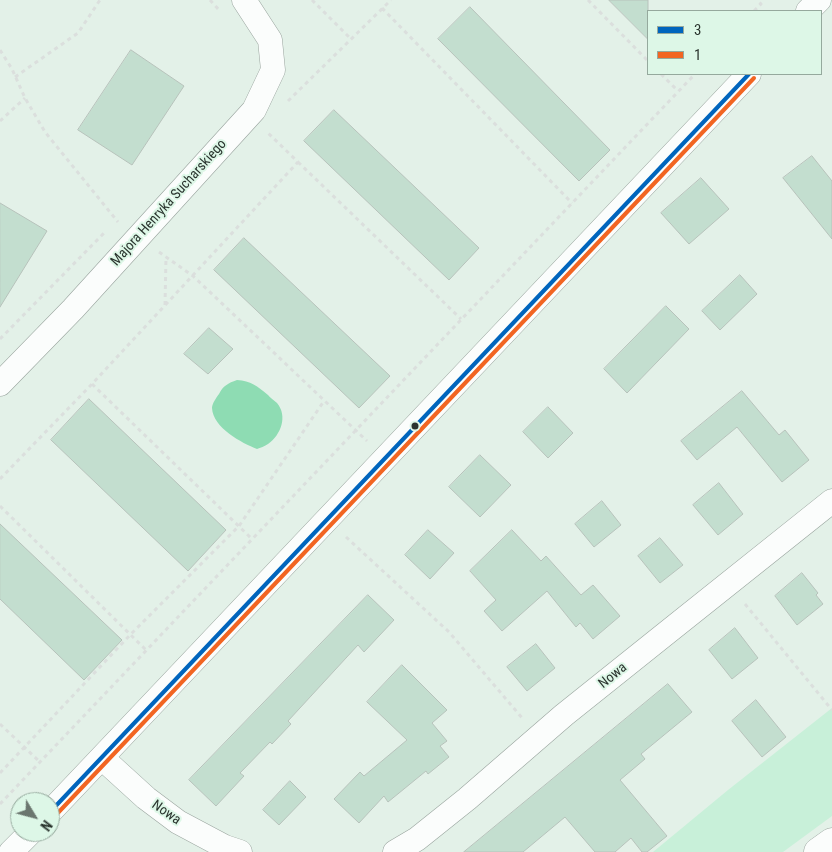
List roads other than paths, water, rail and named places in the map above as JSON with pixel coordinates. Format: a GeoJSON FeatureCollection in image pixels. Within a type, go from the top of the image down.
{"type":"FeatureCollection","features":[{"type":"Feature","properties":{"kind":"main road"},"geometry":{"type":"LineString","coordinates":[[818,852],[832,842]]}},
{"type":"Feature","properties":{"kind":"street","name":"Majora Henryka Sucharskiego"},"geometry":{"type":"LineString","coordinates":[[0,384],[139,238],[254,110],[273,70],[270,40],[244,0]]}},
{"type":"Feature","properties":{"kind":"street"},"geometry":{"type":"LineString","coordinates":[[809,10],[819,0]]}},
{"type":"Feature","properties":{"kind":"street"},"geometry":{"type":"LineString","coordinates":[[824,0],[832,5]]}},
{"type":"Feature","properties":{"kind":"street"},"geometry":{"type":"LineString","coordinates":[[60,802],[748,75]]}},
{"type":"Feature","properties":{"kind":"street","name":"Nowa"},"geometry":{"type":"LineString","coordinates":[[395,852],[417,839],[467,799],[538,737],[832,501]]}},
{"type":"Feature","properties":{"kind":"street","name":"Nowa"},"geometry":{"type":"LineString","coordinates":[[102,758],[146,798],[178,822],[225,847],[240,852]]}},
{"type":"Feature","properties":{"kind":"street"},"geometry":{"type":"LineString","coordinates":[[11,852],[21,842]]}}]}
